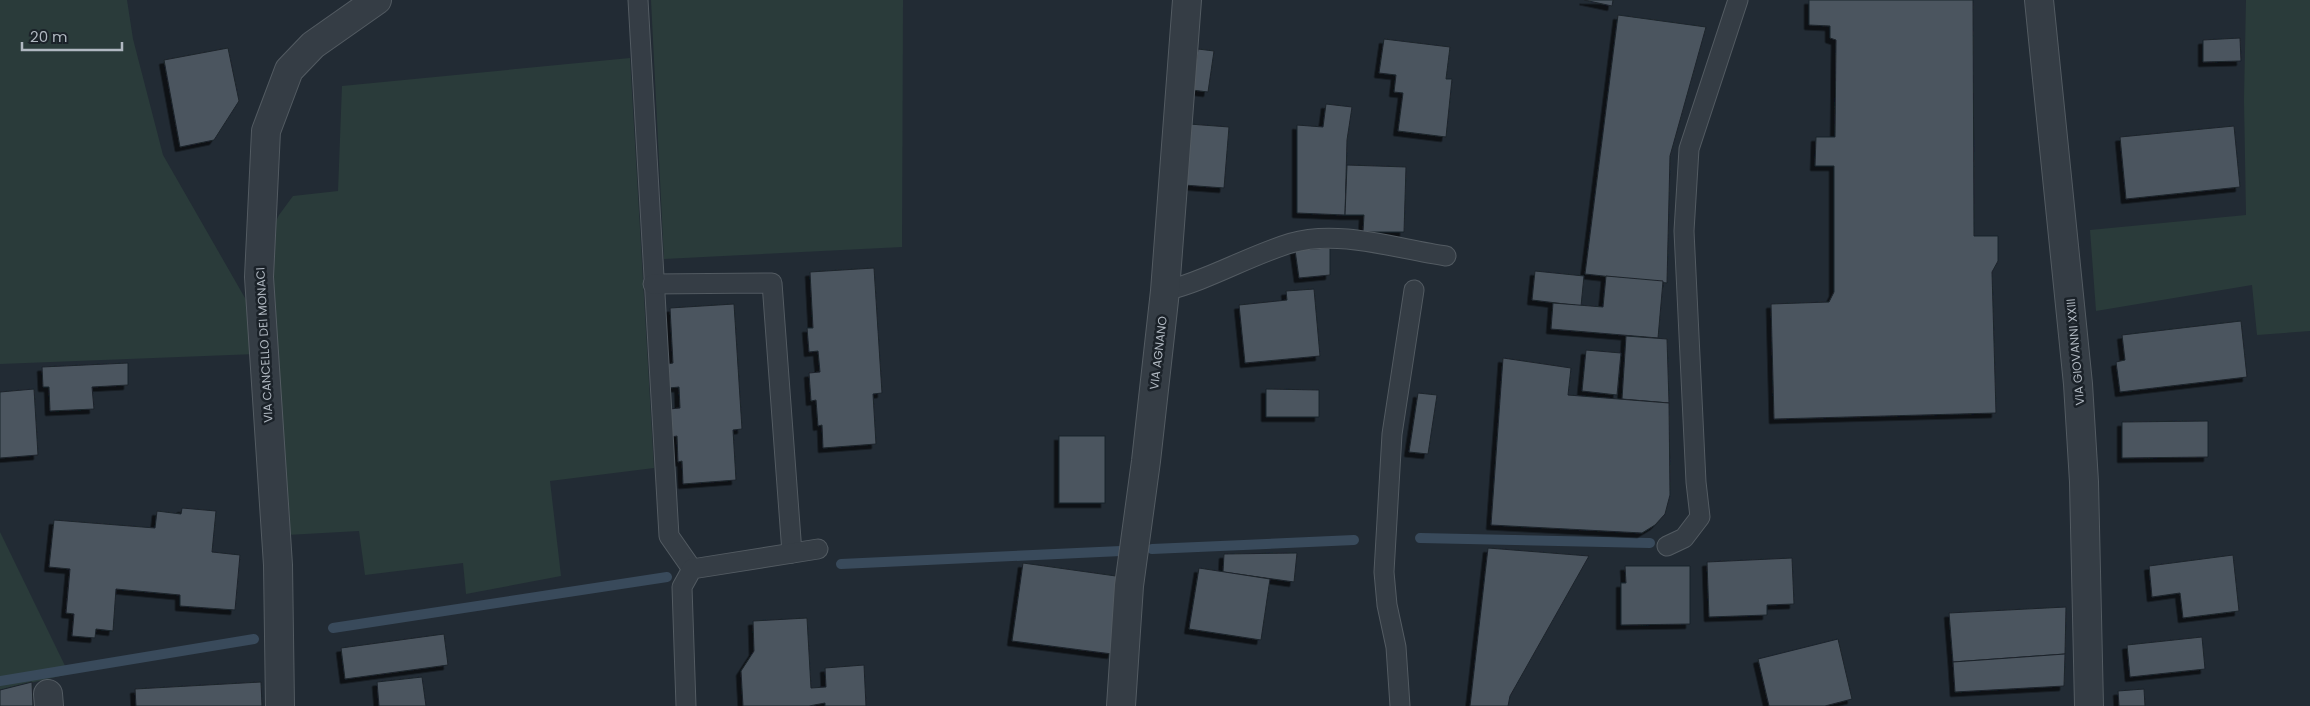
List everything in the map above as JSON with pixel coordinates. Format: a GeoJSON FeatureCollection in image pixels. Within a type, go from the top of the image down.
{"type":"FeatureCollection","features":[{"type":"Feature","properties":{"kind":"street","name":"VIA CANCELLO DEI MONACI"},"geometry":{"type":"LineString","coordinates":[[280,706],[278,566],[259,277],[266,130],[289,70],[314,45],[377,0]]}},
{"type":"Feature","properties":{"kind":"street","name":"VIA AGNANO"},"geometry":{"type":"LineString","coordinates":[[1121,706],[1128,586],[1146,461],[1166,291],[1187,0]]}},
{"type":"Feature","properties":{"kind":"street","name":"VIA GIOVANNI XXIII"},"geometry":{"type":"LineString","coordinates":[[2039,0],[2078,384],[2084,482],[2089,706]]}},
{"type":"Feature","properties":{"kind":"lane"},"geometry":{"type":"LineString","coordinates":[[638,0],[669,536],[692,569]]}},
{"type":"Feature","properties":{"kind":"lane"},"geometry":{"type":"LineString","coordinates":[[1667,546],[1684,538],[1700,517],[1696,482],[1684,230],[1689,149],[1738,0]]}},
{"type":"Feature","properties":{"kind":"lane"},"geometry":{"type":"LineString","coordinates":[[1166,291],[1186,286],[1228,267],[1291,243],[1321,238],[1359,241],[1446,256]]}},
{"type":"Feature","properties":{"kind":"lane"},"geometry":{"type":"LineString","coordinates":[[653,284],[772,283],[792,553]]}},
{"type":"Feature","properties":{"kind":"lane"},"geometry":{"type":"LineString","coordinates":[[1400,706],[1396,647],[1387,605],[1384,572],[1392,434],[1414,290]]}},
{"type":"Feature","properties":{"kind":"lane"},"geometry":{"type":"LineString","coordinates":[[692,569],[818,549]]}},
{"type":"Feature","properties":{"kind":"lane"},"geometry":{"type":"LineString","coordinates":[[686,706],[682,587],[692,569]]}},
{"type":"Feature","properties":{"kind":"shaded area"},"geometry":{"type":"Polygon","coordinates":[[[0,0],[127,0],[133,39],[163,155],[249,305],[258,354],[0,364],[0,0]]]}},
{"type":"Feature","properties":{"kind":"shaded area"},"geometry":{"type":"Polygon","coordinates":[[[651,0],[903,0],[902,247],[664,259],[651,0]]]}},
{"type":"Feature","properties":{"kind":"shaded area"},"geometry":{"type":"Polygon","coordinates":[[[2246,0],[2310,0],[2310,331],[2257,335],[2252,285],[2096,311],[2090,230],[2246,215],[2244,100],[2246,0]]]}},
{"type":"Feature","properties":{"kind":"shaded area"},"geometry":{"type":"Polygon","coordinates":[[[630,58],[654,468],[550,481],[561,576],[466,594],[463,563],[365,575],[359,531],[287,535],[270,233],[279,215],[293,196],[338,191],[342,86],[630,58]]]}},
{"type":"Feature","properties":{"kind":"shaded area"},"geometry":{"type":"Polygon","coordinates":[[[0,532],[69,674],[0,690],[0,532]]]}},
{"type":"Feature","properties":{"kind":"building"},"geometry":{"type":"Polygon","coordinates":[[[1584,0],[1613,0],[1612,6],[1584,0]]]}},
{"type":"Feature","properties":{"kind":"building"},"geometry":{"type":"Polygon","coordinates":[[[1809,0],[1973,0],[1974,236],[1998,236],[1998,261],[1992,272],[1996,413],[1774,419],[1771,304],[1829,302],[1834,292],[1834,166],[1815,166],[1816,137],[1835,137],[1836,40],[1830,38],[1830,26],[1809,25],[1809,0]]]}},
{"type":"Feature","properties":{"kind":"building"},"geometry":{"type":"Polygon","coordinates":[[[1618,15],[1706,27],[1670,156],[1667,283],[1585,274],[1618,15]]]}},
{"type":"Feature","properties":{"kind":"building"},"geometry":{"type":"Polygon","coordinates":[[[2240,38],[2241,61],[2203,62],[2203,40],[2240,38]]]}},
{"type":"Feature","properties":{"kind":"building"},"geometry":{"type":"Polygon","coordinates":[[[1384,39],[1450,47],[1446,79],[1452,79],[1446,137],[1398,131],[1403,93],[1394,92],[1396,75],[1379,73],[1384,39]]]}},
{"type":"Feature","properties":{"kind":"building"},"geometry":{"type":"Polygon","coordinates":[[[228,48],[239,101],[214,140],[180,147],[164,60],[228,48]]]}},
{"type":"Feature","properties":{"kind":"building"},"geometry":{"type":"Polygon","coordinates":[[[1198,49],[1214,51],[1208,92],[1192,90],[1198,49]]]}},
{"type":"Feature","properties":{"kind":"building"},"geometry":{"type":"Polygon","coordinates":[[[1326,104],[1352,107],[1347,140],[1345,215],[1297,213],[1297,125],[1323,127],[1326,104]]]}},
{"type":"Feature","properties":{"kind":"building"},"geometry":{"type":"Polygon","coordinates":[[[1189,124],[1229,127],[1224,188],[1184,185],[1189,124]]]}},
{"type":"Feature","properties":{"kind":"building"},"geometry":{"type":"Polygon","coordinates":[[[2234,126],[2240,187],[2126,199],[2120,137],[2234,126]]]}},
{"type":"Feature","properties":{"kind":"building"},"geometry":{"type":"Polygon","coordinates":[[[1347,165],[1406,167],[1404,232],[1363,232],[1364,215],[1345,215],[1347,165]]]}},
{"type":"Feature","properties":{"kind":"building"},"geometry":{"type":"Polygon","coordinates":[[[1330,248],[1330,275],[1299,278],[1295,250],[1330,248]]]}},
{"type":"Feature","properties":{"kind":"building"},"geometry":{"type":"Polygon","coordinates":[[[874,268],[882,393],[873,394],[876,444],[823,448],[822,425],[818,426],[816,400],[811,401],[809,373],[820,372],[818,351],[809,352],[807,328],[813,328],[810,272],[874,268]]]}},
{"type":"Feature","properties":{"kind":"building"},"geometry":{"type":"Polygon","coordinates":[[[1535,271],[1584,276],[1581,306],[1532,300],[1535,271]]]}},
{"type":"Feature","properties":{"kind":"building"},"geometry":{"type":"Polygon","coordinates":[[[1606,276],[1663,281],[1658,338],[1551,329],[1553,303],[1603,307],[1606,276]]]}},
{"type":"Feature","properties":{"kind":"building"},"geometry":{"type":"Polygon","coordinates":[[[1314,289],[1320,356],[1245,363],[1239,305],[1287,300],[1286,291],[1314,289]]]}},
{"type":"Feature","properties":{"kind":"building"},"geometry":{"type":"Polygon","coordinates":[[[734,304],[742,429],[733,430],[736,480],[683,484],[682,461],[678,462],[677,436],[671,437],[669,409],[680,408],[679,387],[669,388],[668,364],[673,363],[670,308],[734,304]]]}},
{"type":"Feature","properties":{"kind":"building"},"geometry":{"type":"Polygon","coordinates":[[[2241,321],[2247,377],[2120,392],[2116,362],[2125,360],[2122,335],[2241,321]]]}},
{"type":"Feature","properties":{"kind":"building"},"geometry":{"type":"Polygon","coordinates":[[[1626,336],[1667,339],[1669,403],[1622,399],[1626,336]]]}},
{"type":"Feature","properties":{"kind":"building"},"geometry":{"type":"Polygon","coordinates":[[[1586,350],[1621,353],[1617,395],[1582,391],[1586,350]]]}},
{"type":"Feature","properties":{"kind":"building"},"geometry":{"type":"Polygon","coordinates":[[[1503,358],[1571,368],[1568,395],[1669,403],[1670,495],[1665,514],[1655,525],[1642,533],[1491,525],[1503,358]]]}},
{"type":"Feature","properties":{"kind":"building"},"geometry":{"type":"Polygon","coordinates":[[[128,363],[128,385],[92,387],[94,409],[50,411],[49,387],[43,387],[42,367],[128,363]]]}},
{"type":"Feature","properties":{"kind":"building"},"geometry":{"type":"Polygon","coordinates":[[[34,389],[38,455],[0,458],[0,392],[34,389]]]}},
{"type":"Feature","properties":{"kind":"building"},"geometry":{"type":"Polygon","coordinates":[[[1266,389],[1319,390],[1319,417],[1266,417],[1266,389]]]}},
{"type":"Feature","properties":{"kind":"building"},"geometry":{"type":"Polygon","coordinates":[[[1418,393],[1437,395],[1428,454],[1409,452],[1418,393]]]}},
{"type":"Feature","properties":{"kind":"building"},"geometry":{"type":"Polygon","coordinates":[[[2208,421],[2208,457],[2122,458],[2122,422],[2208,421]]]}},
{"type":"Feature","properties":{"kind":"building"},"geometry":{"type":"Polygon","coordinates":[[[1059,436],[1105,436],[1105,503],[1059,503],[1059,436]]]}},
{"type":"Feature","properties":{"kind":"building"},"geometry":{"type":"Polygon","coordinates":[[[182,508],[216,511],[212,552],[240,555],[235,610],[180,606],[180,595],[116,589],[113,631],[96,629],[95,638],[72,636],[74,614],[66,613],[70,569],[49,567],[54,520],[155,528],[157,511],[181,514],[182,508]]]}},
{"type":"Feature","properties":{"kind":"building"},"geometry":{"type":"Polygon","coordinates":[[[1488,548],[1589,556],[1510,696],[1508,706],[1470,706],[1488,548]]]}},
{"type":"Feature","properties":{"kind":"building"},"geometry":{"type":"Polygon","coordinates":[[[1297,553],[1294,582],[1223,572],[1224,554],[1297,553]]]}},
{"type":"Feature","properties":{"kind":"building"},"geometry":{"type":"Polygon","coordinates":[[[2233,555],[2239,611],[2183,618],[2180,593],[2152,597],[2149,566],[2233,555]]]}},
{"type":"Feature","properties":{"kind":"building"},"geometry":{"type":"Polygon","coordinates":[[[1792,558],[1794,604],[1767,605],[1767,615],[1709,617],[1707,562],[1792,558]]]}},
{"type":"Feature","properties":{"kind":"building"},"geometry":{"type":"Polygon","coordinates":[[[1023,563],[1123,577],[1112,654],[1012,641],[1023,563]]]}},
{"type":"Feature","properties":{"kind":"building"},"geometry":{"type":"Polygon","coordinates":[[[1625,566],[1690,566],[1690,624],[1621,625],[1621,583],[1626,583],[1625,566]]]}},
{"type":"Feature","properties":{"kind":"building"},"geometry":{"type":"Polygon","coordinates":[[[1199,568],[1270,579],[1261,640],[1189,629],[1199,568]]]}},
{"type":"Feature","properties":{"kind":"building"},"geometry":{"type":"Polygon","coordinates":[[[2066,607],[2065,654],[1953,662],[1949,613],[2066,607]]]}},
{"type":"Feature","properties":{"kind":"building"},"geometry":{"type":"Polygon","coordinates":[[[807,618],[811,688],[826,687],[825,668],[864,665],[866,706],[825,706],[825,703],[809,706],[743,706],[741,671],[754,651],[753,621],[807,618]]]}},
{"type":"Feature","properties":{"kind":"building"},"geometry":{"type":"Polygon","coordinates":[[[444,634],[448,665],[345,679],[341,648],[444,634]]]}},
{"type":"Feature","properties":{"kind":"building"},"geometry":{"type":"Polygon","coordinates":[[[2202,637],[2205,669],[2130,677],[2127,645],[2202,637]]]}},
{"type":"Feature","properties":{"kind":"building"},"geometry":{"type":"Polygon","coordinates":[[[1838,639],[1852,699],[1825,706],[1769,706],[1758,659],[1838,639]]]}},
{"type":"Feature","properties":{"kind":"building"},"geometry":{"type":"Polygon","coordinates":[[[2065,654],[2064,686],[1955,692],[1953,662],[2065,654]]]}},
{"type":"Feature","properties":{"kind":"building"},"geometry":{"type":"Polygon","coordinates":[[[422,677],[426,706],[379,706],[377,682],[422,677]]]}},
{"type":"Feature","properties":{"kind":"building"},"geometry":{"type":"Polygon","coordinates":[[[32,682],[33,706],[0,706],[0,690],[32,682]]]}},
{"type":"Feature","properties":{"kind":"building"},"geometry":{"type":"Polygon","coordinates":[[[261,682],[262,706],[136,706],[135,689],[261,682]]]}},
{"type":"Feature","properties":{"kind":"building"},"geometry":{"type":"Polygon","coordinates":[[[2144,689],[2145,706],[2119,706],[2118,691],[2144,689]]]}},
{"type":"Feature","properties":{"kind":"waterway"},"geometry":{"type":"LineString","coordinates":[[1420,538],[1650,543]]}},
{"type":"Feature","properties":{"kind":"waterway"},"geometry":{"type":"LineString","coordinates":[[1152,549],[1354,540]]}},
{"type":"Feature","properties":{"kind":"waterway"},"geometry":{"type":"LineString","coordinates":[[841,564],[1121,551]]}},
{"type":"Feature","properties":{"kind":"waterway"},"geometry":{"type":"LineString","coordinates":[[333,628],[667,577]]}},
{"type":"Feature","properties":{"kind":"waterway"},"geometry":{"type":"LineString","coordinates":[[0,681],[254,639]]}}]}
